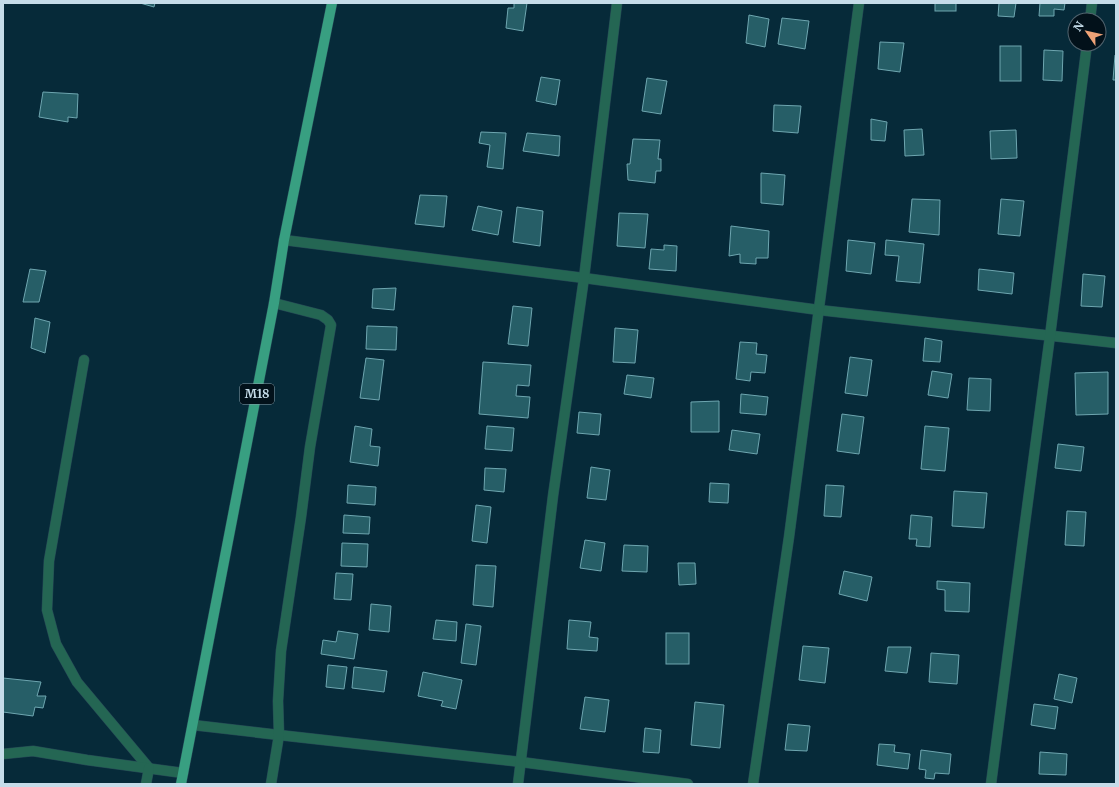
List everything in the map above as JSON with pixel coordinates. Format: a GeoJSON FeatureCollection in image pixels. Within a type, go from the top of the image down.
{"type":"FeatureCollection","features":[{"type":"Feature","properties":{"kind":"main road","name":"M18"},"geometry":{"type":"LineString","coordinates":[[181,784],[274,303],[284,240],[332,3]]}},
{"type":"Feature","properties":{"kind":"street"},"geometry":{"type":"LineString","coordinates":[[518,784],[553,496],[584,278],[617,3]]}},
{"type":"Feature","properties":{"kind":"street"},"geometry":{"type":"LineString","coordinates":[[753,784],[789,537],[859,3]]}},
{"type":"Feature","properties":{"kind":"street"},"geometry":{"type":"LineString","coordinates":[[991,784],[1086,52]]}},
{"type":"Feature","properties":{"kind":"street"},"geometry":{"type":"LineString","coordinates":[[284,240],[584,278],[819,310],[1116,343]]}},
{"type":"Feature","properties":{"kind":"street"},"geometry":{"type":"LineString","coordinates":[[271,784],[279,735],[278,701],[281,651],[302,517],[310,448],[331,325],[328,320],[321,315],[274,303]]}},
{"type":"Feature","properties":{"kind":"street"},"geometry":{"type":"LineString","coordinates":[[84,360],[49,561],[47,610],[56,644],[77,682],[149,768]]}},
{"type":"Feature","properties":{"kind":"street"},"geometry":{"type":"LineString","coordinates":[[193,725],[521,762],[688,784]]}},
{"type":"Feature","properties":{"kind":"street"},"geometry":{"type":"LineString","coordinates":[[3,754],[33,751],[183,773]]}},
{"type":"Feature","properties":{"kind":"street"},"geometry":{"type":"LineString","coordinates":[[146,784],[149,768]]}},
{"type":"Feature","properties":{"kind":"building"},"geometry":{"type":"Polygon","coordinates":[[[140,3],[155,3],[154,7],[140,3]]]}},
{"type":"Feature","properties":{"kind":"building"},"geometry":{"type":"Polygon","coordinates":[[[514,3],[527,3],[523,31],[506,28],[508,8],[514,8],[514,3]]]}},
{"type":"Feature","properties":{"kind":"building"},"geometry":{"type":"Polygon","coordinates":[[[935,3],[956,3],[956,11],[935,11],[935,3]]]}},
{"type":"Feature","properties":{"kind":"building"},"geometry":{"type":"Polygon","coordinates":[[[999,3],[1016,3],[1014,17],[998,16],[999,3]]]}},
{"type":"Feature","properties":{"kind":"building"},"geometry":{"type":"Polygon","coordinates":[[[1040,3],[1065,3],[1064,10],[1054,9],[1054,16],[1039,16],[1040,3]]]}},
{"type":"Feature","properties":{"kind":"building"},"geometry":{"type":"Polygon","coordinates":[[[749,15],[769,19],[765,47],[746,43],[749,15]]]}},
{"type":"Feature","properties":{"kind":"building"},"geometry":{"type":"Polygon","coordinates":[[[782,18],[809,21],[805,49],[778,44],[782,18]]]}},
{"type":"Feature","properties":{"kind":"building"},"geometry":{"type":"Polygon","coordinates":[[[880,42],[904,43],[900,72],[878,69],[880,42]]]}},
{"type":"Feature","properties":{"kind":"building"},"geometry":{"type":"Polygon","coordinates":[[[1000,46],[1021,46],[1021,81],[1000,81],[1000,46]]]}},
{"type":"Feature","properties":{"kind":"building"},"geometry":{"type":"Polygon","coordinates":[[[1044,50],[1063,51],[1062,81],[1043,80],[1044,50]]]}},
{"type":"Feature","properties":{"kind":"building"},"geometry":{"type":"Polygon","coordinates":[[[1115,55],[1116,80],[1113,80],[1115,55]]]}},
{"type":"Feature","properties":{"kind":"building"},"geometry":{"type":"Polygon","coordinates":[[[541,77],[560,80],[556,105],[536,101],[541,77]]]}},
{"type":"Feature","properties":{"kind":"building"},"geometry":{"type":"Polygon","coordinates":[[[647,78],[667,81],[661,114],[642,111],[647,78]]]}},
{"type":"Feature","properties":{"kind":"building"},"geometry":{"type":"Polygon","coordinates":[[[43,92],[78,94],[77,118],[68,117],[68,122],[39,117],[43,92]]]}},
{"type":"Feature","properties":{"kind":"building"},"geometry":{"type":"Polygon","coordinates":[[[774,105],[801,106],[798,133],[773,131],[774,105]]]}},
{"type":"Feature","properties":{"kind":"building"},"geometry":{"type":"Polygon","coordinates":[[[871,119],[887,122],[885,141],[871,140],[871,119]]]}},
{"type":"Feature","properties":{"kind":"building"},"geometry":{"type":"Polygon","coordinates":[[[922,129],[924,155],[905,156],[904,130],[922,129]]]}},
{"type":"Feature","properties":{"kind":"building"},"geometry":{"type":"Polygon","coordinates":[[[1016,130],[1017,158],[991,159],[990,131],[1016,130]]]}},
{"type":"Feature","properties":{"kind":"building"},"geometry":{"type":"Polygon","coordinates":[[[481,132],[506,133],[503,169],[487,167],[490,145],[479,143],[481,132]]]}},
{"type":"Feature","properties":{"kind":"building"},"geometry":{"type":"Polygon","coordinates":[[[527,133],[560,136],[559,156],[523,151],[527,133]]]}},
{"type":"Feature","properties":{"kind":"building"},"geometry":{"type":"Polygon","coordinates":[[[633,139],[660,140],[658,159],[661,159],[661,171],[656,171],[655,183],[628,180],[627,164],[630,164],[633,139]]]}},
{"type":"Feature","properties":{"kind":"building"},"geometry":{"type":"Polygon","coordinates":[[[761,173],[785,175],[783,205],[761,203],[761,173]]]}},
{"type":"Feature","properties":{"kind":"building"},"geometry":{"type":"Polygon","coordinates":[[[420,195],[447,196],[444,227],[415,224],[420,195]]]}},
{"type":"Feature","properties":{"kind":"building"},"geometry":{"type":"Polygon","coordinates":[[[912,199],[940,200],[939,235],[909,232],[912,199]]]}},
{"type":"Feature","properties":{"kind":"building"},"geometry":{"type":"Polygon","coordinates":[[[1001,199],[1024,201],[1020,236],[998,234],[1001,199]]]}},
{"type":"Feature","properties":{"kind":"building"},"geometry":{"type":"Polygon","coordinates":[[[478,206],[502,211],[498,235],[472,230],[478,206]]]}},
{"type":"Feature","properties":{"kind":"building"},"geometry":{"type":"Polygon","coordinates":[[[517,207],[543,211],[540,246],[513,242],[517,207]]]}},
{"type":"Feature","properties":{"kind":"building"},"geometry":{"type":"Polygon","coordinates":[[[619,213],[648,214],[645,248],[617,246],[619,213]]]}},
{"type":"Feature","properties":{"kind":"building"},"geometry":{"type":"Polygon","coordinates":[[[731,226],[769,231],[768,258],[756,258],[756,264],[740,263],[740,254],[729,256],[731,226]]]}},
{"type":"Feature","properties":{"kind":"building"},"geometry":{"type":"Polygon","coordinates":[[[848,240],[875,243],[871,274],[846,271],[848,240]]]}},
{"type":"Feature","properties":{"kind":"building"},"geometry":{"type":"Polygon","coordinates":[[[886,240],[924,244],[920,283],[896,281],[899,256],[885,255],[886,240]]]}},
{"type":"Feature","properties":{"kind":"building"},"geometry":{"type":"Polygon","coordinates":[[[664,245],[677,246],[676,271],[649,269],[651,249],[664,250],[664,245]]]}},
{"type":"Feature","properties":{"kind":"building"},"geometry":{"type":"Polygon","coordinates":[[[30,269],[46,271],[39,302],[23,302],[30,269]]]}},
{"type":"Feature","properties":{"kind":"building"},"geometry":{"type":"Polygon","coordinates":[[[979,269],[1014,273],[1012,294],[978,290],[979,269]]]}},
{"type":"Feature","properties":{"kind":"building"},"geometry":{"type":"Polygon","coordinates":[[[1083,274],[1105,276],[1102,307],[1081,306],[1083,274]]]}},
{"type":"Feature","properties":{"kind":"building"},"geometry":{"type":"Polygon","coordinates":[[[396,288],[394,310],[372,308],[373,289],[396,288]]]}},
{"type":"Feature","properties":{"kind":"building"},"geometry":{"type":"Polygon","coordinates":[[[513,306],[532,308],[528,346],[508,344],[513,306]]]}},
{"type":"Feature","properties":{"kind":"building"},"geometry":{"type":"Polygon","coordinates":[[[35,318],[50,322],[45,353],[31,348],[35,318]]]}},
{"type":"Feature","properties":{"kind":"building"},"geometry":{"type":"Polygon","coordinates":[[[367,326],[397,327],[396,350],[366,349],[367,326]]]}},
{"type":"Feature","properties":{"kind":"building"},"geometry":{"type":"Polygon","coordinates":[[[615,328],[638,330],[635,363],[613,362],[615,328]]]}},
{"type":"Feature","properties":{"kind":"building"},"geometry":{"type":"Polygon","coordinates":[[[925,338],[942,341],[940,362],[923,361],[925,338]]]}},
{"type":"Feature","properties":{"kind":"building"},"geometry":{"type":"Polygon","coordinates":[[[740,342],[757,343],[756,354],[767,355],[765,373],[751,372],[750,381],[736,379],[740,342]]]}},
{"type":"Feature","properties":{"kind":"building"},"geometry":{"type":"Polygon","coordinates":[[[850,357],[872,360],[867,396],[845,393],[850,357]]]}},
{"type":"Feature","properties":{"kind":"building"},"geometry":{"type":"Polygon","coordinates":[[[366,358],[384,360],[379,400],[360,398],[366,358]]]}},
{"type":"Feature","properties":{"kind":"building"},"geometry":{"type":"Polygon","coordinates":[[[483,362],[531,365],[529,386],[517,385],[516,396],[530,397],[528,418],[479,414],[483,362]]]}},
{"type":"Feature","properties":{"kind":"building"},"geometry":{"type":"Polygon","coordinates":[[[932,371],[952,374],[948,398],[928,395],[932,371]]]}},
{"type":"Feature","properties":{"kind":"building"},"geometry":{"type":"Polygon","coordinates":[[[1108,372],[1108,414],[1076,415],[1075,373],[1108,372]]]}},
{"type":"Feature","properties":{"kind":"building"},"geometry":{"type":"Polygon","coordinates":[[[627,375],[654,378],[651,398],[624,394],[627,375]]]}},
{"type":"Feature","properties":{"kind":"building"},"geometry":{"type":"Polygon","coordinates":[[[969,378],[991,379],[990,411],[967,410],[969,378]]]}},
{"type":"Feature","properties":{"kind":"building"},"geometry":{"type":"Polygon","coordinates":[[[741,394],[768,397],[766,415],[740,413],[741,394]]]}},
{"type":"Feature","properties":{"kind":"building"},"geometry":{"type":"Polygon","coordinates":[[[719,401],[719,432],[691,432],[691,402],[719,401]]]}},
{"type":"Feature","properties":{"kind":"building"},"geometry":{"type":"Polygon","coordinates":[[[579,412],[601,414],[599,435],[577,433],[579,412]]]}},
{"type":"Feature","properties":{"kind":"building"},"geometry":{"type":"Polygon","coordinates":[[[842,414],[864,417],[859,454],[837,451],[842,414]]]}},
{"type":"Feature","properties":{"kind":"building"},"geometry":{"type":"Polygon","coordinates":[[[355,426],[372,429],[370,446],[380,447],[378,466],[350,462],[355,426]]]}},
{"type":"Feature","properties":{"kind":"building"},"geometry":{"type":"Polygon","coordinates":[[[487,426],[514,428],[512,451],[485,449],[487,426]]]}},
{"type":"Feature","properties":{"kind":"building"},"geometry":{"type":"Polygon","coordinates":[[[925,426],[949,428],[945,471],[921,469],[925,426]]]}},
{"type":"Feature","properties":{"kind":"building"},"geometry":{"type":"Polygon","coordinates":[[[732,430],[760,434],[757,454],[729,450],[732,430]]]}},
{"type":"Feature","properties":{"kind":"building"},"geometry":{"type":"Polygon","coordinates":[[[1058,444],[1084,447],[1081,471],[1055,468],[1058,444]]]}},
{"type":"Feature","properties":{"kind":"building"},"geometry":{"type":"Polygon","coordinates":[[[591,467],[610,470],[606,500],[587,498],[591,467]]]}},
{"type":"Feature","properties":{"kind":"building"},"geometry":{"type":"Polygon","coordinates":[[[485,468],[506,469],[504,492],[484,490],[485,468]]]}},
{"type":"Feature","properties":{"kind":"building"},"geometry":{"type":"Polygon","coordinates":[[[710,483],[729,484],[728,503],[709,502],[710,483]]]}},
{"type":"Feature","properties":{"kind":"building"},"geometry":{"type":"Polygon","coordinates":[[[348,485],[376,487],[375,505],[347,503],[348,485]]]}},
{"type":"Feature","properties":{"kind":"building"},"geometry":{"type":"Polygon","coordinates":[[[826,485],[844,486],[841,517],[824,516],[826,485]]]}},
{"type":"Feature","properties":{"kind":"building"},"geometry":{"type":"Polygon","coordinates":[[[954,491],[987,493],[984,528],[952,526],[954,491]]]}},
{"type":"Feature","properties":{"kind":"building"},"geometry":{"type":"Polygon","coordinates":[[[476,505],[491,507],[487,543],[472,541],[476,505]]]}},
{"type":"Feature","properties":{"kind":"building"},"geometry":{"type":"Polygon","coordinates":[[[1067,511],[1086,512],[1084,546],[1065,545],[1067,511]]]}},
{"type":"Feature","properties":{"kind":"building"},"geometry":{"type":"Polygon","coordinates":[[[344,515],[370,517],[369,534],[343,533],[344,515]]]}},
{"type":"Feature","properties":{"kind":"building"},"geometry":{"type":"Polygon","coordinates":[[[911,515],[932,517],[930,547],[916,546],[917,539],[909,539],[911,515]]]}},
{"type":"Feature","properties":{"kind":"building"},"geometry":{"type":"Polygon","coordinates":[[[585,540],[605,543],[601,571],[580,568],[585,540]]]}},
{"type":"Feature","properties":{"kind":"building"},"geometry":{"type":"Polygon","coordinates":[[[342,543],[368,544],[367,567],[341,566],[342,543]]]}},
{"type":"Feature","properties":{"kind":"building"},"geometry":{"type":"Polygon","coordinates":[[[624,545],[648,546],[647,572],[622,571],[624,545]]]}},
{"type":"Feature","properties":{"kind":"building"},"geometry":{"type":"Polygon","coordinates":[[[678,563],[695,563],[696,584],[679,585],[678,563]]]}},
{"type":"Feature","properties":{"kind":"building"},"geometry":{"type":"Polygon","coordinates":[[[476,565],[496,566],[493,607],[473,605],[476,565]]]}},
{"type":"Feature","properties":{"kind":"building"},"geometry":{"type":"Polygon","coordinates":[[[844,571],[872,577],[867,601],[839,594],[844,571]]]}},
{"type":"Feature","properties":{"kind":"building"},"geometry":{"type":"Polygon","coordinates":[[[336,573],[353,574],[351,600],[334,599],[336,573]]]}},
{"type":"Feature","properties":{"kind":"building"},"geometry":{"type":"Polygon","coordinates":[[[937,581],[970,583],[969,612],[945,611],[945,590],[937,589],[937,581]]]}},
{"type":"Feature","properties":{"kind":"building"},"geometry":{"type":"Polygon","coordinates":[[[371,604],[391,606],[389,632],[369,630],[371,604]]]}},
{"type":"Feature","properties":{"kind":"building"},"geometry":{"type":"Polygon","coordinates":[[[436,620],[457,622],[456,641],[433,639],[436,620]]]}},
{"type":"Feature","properties":{"kind":"building"},"geometry":{"type":"Polygon","coordinates":[[[569,620],[591,622],[589,637],[598,638],[597,651],[567,649],[569,620]]]}},
{"type":"Feature","properties":{"kind":"building"},"geometry":{"type":"Polygon","coordinates":[[[466,624],[481,626],[476,665],[461,663],[466,624]]]}},
{"type":"Feature","properties":{"kind":"building"},"geometry":{"type":"Polygon","coordinates":[[[338,631],[358,634],[354,659],[321,654],[323,640],[336,642],[338,631]]]}},
{"type":"Feature","properties":{"kind":"building"},"geometry":{"type":"Polygon","coordinates":[[[666,633],[689,633],[689,664],[666,664],[666,633]]]}},
{"type":"Feature","properties":{"kind":"building"},"geometry":{"type":"Polygon","coordinates":[[[803,646],[829,648],[825,683],[799,680],[803,646]]]}},
{"type":"Feature","properties":{"kind":"building"},"geometry":{"type":"Polygon","coordinates":[[[888,647],[911,647],[907,673],[885,671],[888,647]]]}},
{"type":"Feature","properties":{"kind":"building"},"geometry":{"type":"Polygon","coordinates":[[[931,653],[959,655],[957,684],[929,682],[931,653]]]}},
{"type":"Feature","properties":{"kind":"building"},"geometry":{"type":"Polygon","coordinates":[[[328,665],[347,667],[344,689],[326,687],[328,665]]]}},
{"type":"Feature","properties":{"kind":"building"},"geometry":{"type":"Polygon","coordinates":[[[354,667],[387,671],[384,692],[352,688],[354,667]]]}},
{"type":"Feature","properties":{"kind":"building"},"geometry":{"type":"Polygon","coordinates":[[[423,672],[462,680],[456,709],[441,706],[443,701],[418,696],[423,672]]]}},
{"type":"Feature","properties":{"kind":"building"},"geometry":{"type":"Polygon","coordinates":[[[1059,674],[1077,678],[1072,703],[1054,699],[1059,674]]]}},
{"type":"Feature","properties":{"kind":"building"},"geometry":{"type":"Polygon","coordinates":[[[3,678],[41,682],[37,696],[46,696],[43,708],[35,707],[33,716],[3,712],[3,678]]]}},
{"type":"Feature","properties":{"kind":"building"},"geometry":{"type":"Polygon","coordinates":[[[585,697],[609,700],[605,732],[580,729],[585,697]]]}},
{"type":"Feature","properties":{"kind":"building"},"geometry":{"type":"Polygon","coordinates":[[[695,702],[724,705],[720,748],[691,745],[695,702]]]}},
{"type":"Feature","properties":{"kind":"building"},"geometry":{"type":"Polygon","coordinates":[[[1034,704],[1058,707],[1055,729],[1031,725],[1034,704]]]}},
{"type":"Feature","properties":{"kind":"building"},"geometry":{"type":"Polygon","coordinates":[[[788,724],[810,726],[807,751],[785,750],[788,724]]]}},
{"type":"Feature","properties":{"kind":"building"},"geometry":{"type":"Polygon","coordinates":[[[645,728],[661,730],[659,753],[643,752],[645,728]]]}},
{"type":"Feature","properties":{"kind":"building"},"geometry":{"type":"Polygon","coordinates":[[[879,744],[895,745],[894,752],[910,754],[908,769],[877,765],[879,744]]]}},
{"type":"Feature","properties":{"kind":"building"},"geometry":{"type":"Polygon","coordinates":[[[921,750],[951,754],[949,774],[935,773],[934,779],[925,778],[926,770],[919,769],[921,750]]]}},
{"type":"Feature","properties":{"kind":"building"},"geometry":{"type":"Polygon","coordinates":[[[1040,752],[1067,754],[1066,775],[1039,774],[1040,752]]]}}]}
